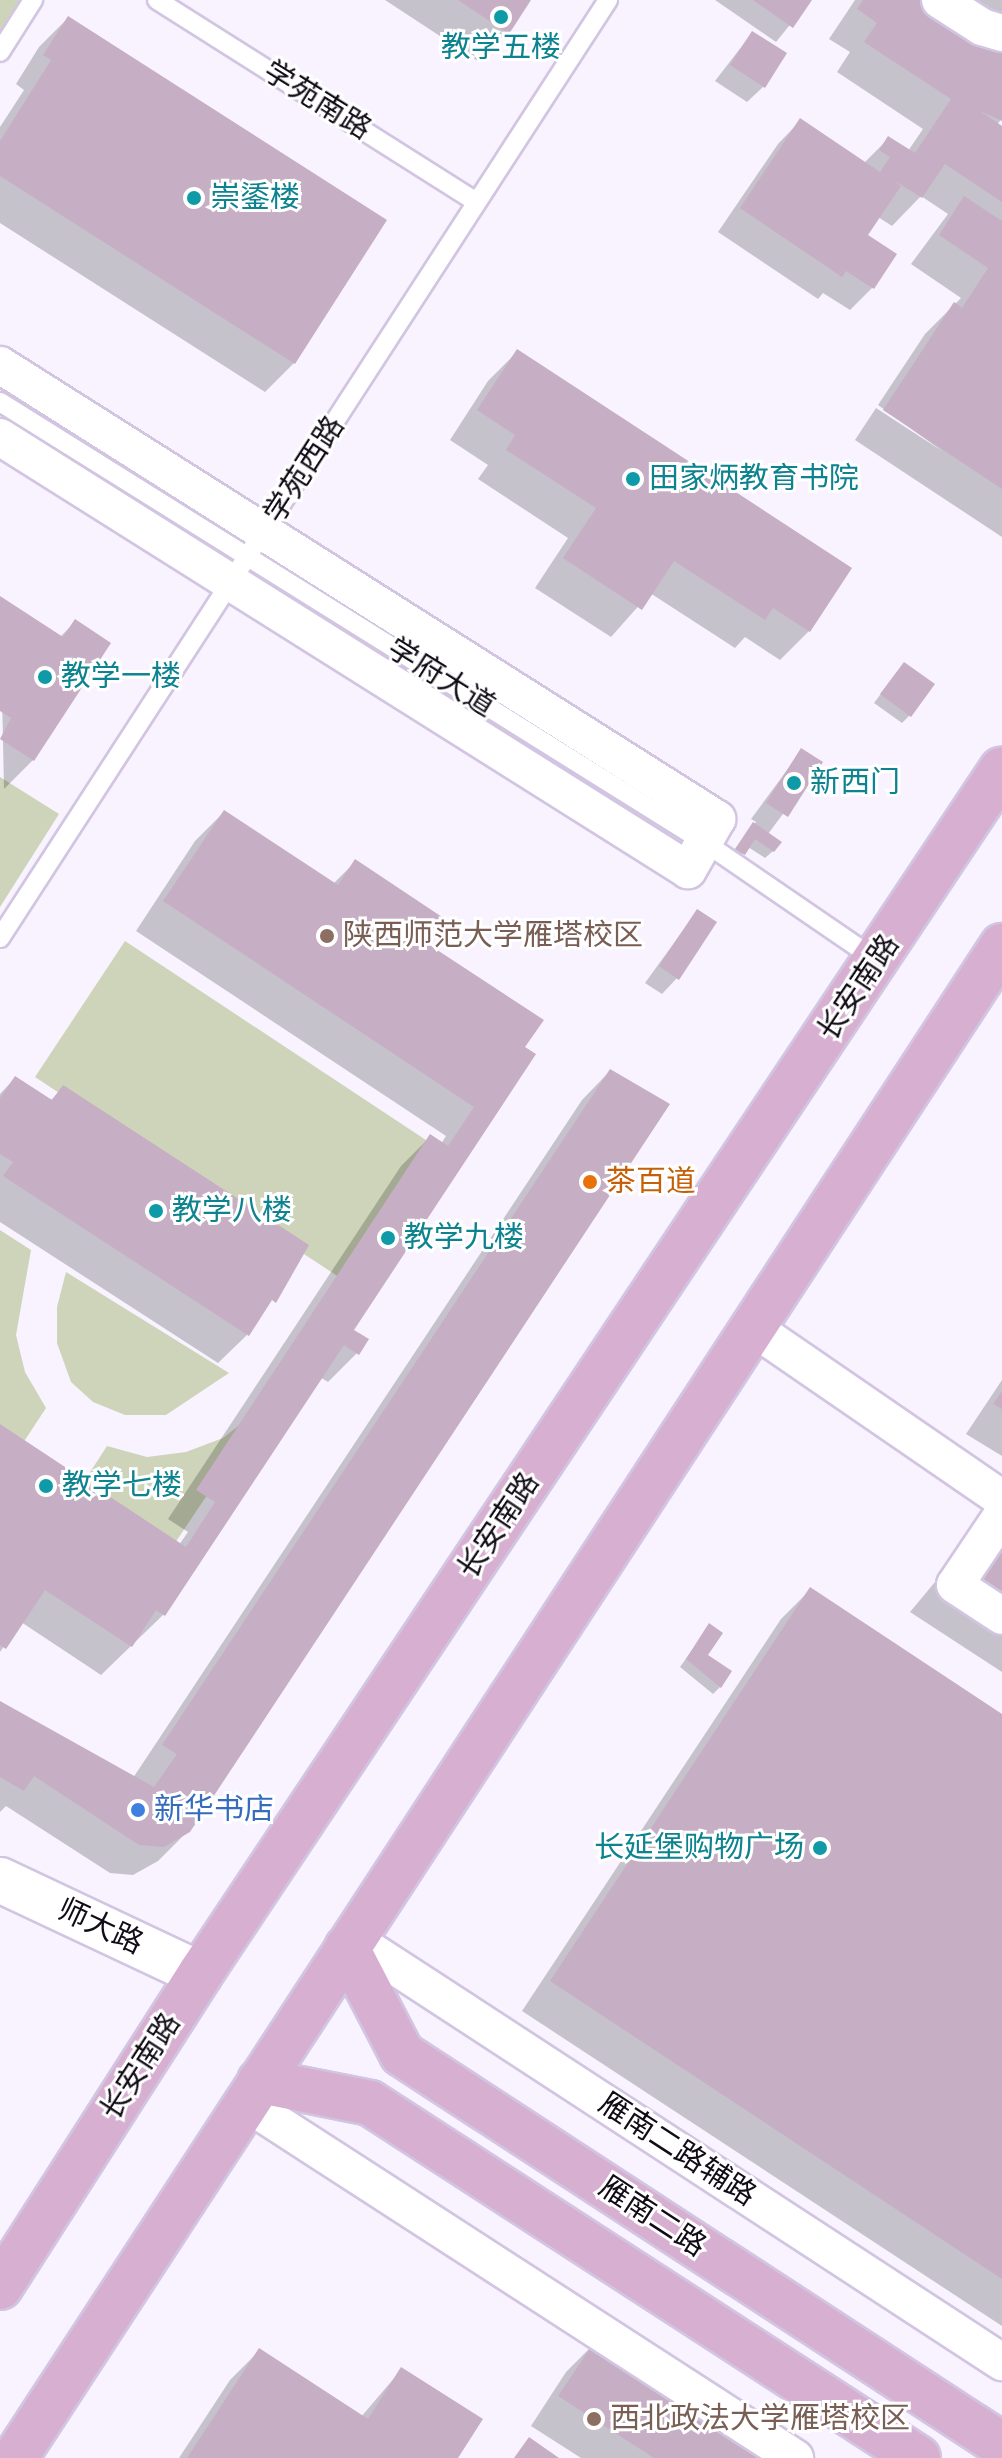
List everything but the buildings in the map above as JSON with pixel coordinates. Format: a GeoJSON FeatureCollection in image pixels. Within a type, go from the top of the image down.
{"type":"FeatureCollection","features":[{"type":"Feature","properties":{"kind":"main road","name":"长安南路"},"geometry":{"type":"LineString","coordinates":[[0,2287],[200,1974],[1002,769]]}},
{"type":"Feature","properties":{"kind":"main road"},"geometry":{"type":"LineString","coordinates":[[15,2458],[1002,946]]}},
{"type":"Feature","properties":{"kind":"main road","name":"雁南二路"},"geometry":{"type":"LineString","coordinates":[[350,1943],[402,2054],[1002,2445]]}},
{"type":"Feature","properties":{"kind":"main road","name":"雁南二路"},"geometry":{"type":"LineString","coordinates":[[253,2092],[370,2103],[918,2458]]}},
{"type":"Feature","properties":{"kind":"street"},"geometry":{"type":"LineString","coordinates":[[940,0],[982,27],[1002,33]]}},
{"type":"Feature","properties":{"kind":"street"},"geometry":{"type":"LineString","coordinates":[[0,365],[247,557],[688,870],[717,819],[247,557],[0,437]]}},
{"type":"Feature","properties":{"kind":"street"},"geometry":{"type":"LineString","coordinates":[[752,1327],[1002,1499]]}},
{"type":"Feature","properties":{"kind":"street"},"geometry":{"type":"LineString","coordinates":[[1002,1515],[955,1585],[1002,1616]]}},
{"type":"Feature","properties":{"kind":"street","name":"师大路"},"geometry":{"type":"LineString","coordinates":[[0,1880],[200,1974]]}},
{"type":"Feature","properties":{"kind":"street","name":"雁南二路辅路"},"geometry":{"type":"LineString","coordinates":[[350,1943],[1002,2362]]}},
{"type":"Feature","properties":{"kind":"street"},"geometry":{"type":"LineString","coordinates":[[253,2092],[795,2458]]}},
{"type":"Feature","properties":{"kind":"lane"},"geometry":{"type":"LineString","coordinates":[[0,52],[33,0]]}},
{"type":"Feature","properties":{"kind":"lane","name":"学苑南路"},"geometry":{"type":"LineString","coordinates":[[157,0],[477,202]]}},
{"type":"Feature","properties":{"kind":"lane","name":"学苑西路"},"geometry":{"type":"LineString","coordinates":[[0,938],[608,0]]}},
{"type":"Feature","properties":{"kind":"lane"},"geometry":{"type":"LineString","coordinates":[[0,402],[247,557]]}},
{"type":"Feature","properties":{"kind":"lane"},"geometry":{"type":"LineString","coordinates":[[704,842],[877,961]]}},
{"type":"Feature","properties":{"kind":"green space"},"geometry":{"type":"Polygon","coordinates":[[[0,0],[21,0],[0,33],[0,0]]]}},
{"type":"Feature","properties":{"kind":"green space"},"geometry":{"type":"Polygon","coordinates":[[[0,777],[59,814],[0,907],[0,777]]]}},
{"type":"Feature","properties":{"kind":"green space"},"geometry":{"type":"Polygon","coordinates":[[[125,941],[438,1148],[348,1283],[35,1077],[125,941]]]}},
{"type":"Feature","properties":{"kind":"green space"},"geometry":{"type":"Polygon","coordinates":[[[0,1230],[31,1250],[16,1335],[25,1372],[46,1408],[23,1443],[0,1428],[0,1230]]]}},
{"type":"Feature","properties":{"kind":"green space"},"geometry":{"type":"Polygon","coordinates":[[[66,1272],[229,1373],[166,1415],[125,1415],[93,1402],[71,1382],[57,1343],[57,1307],[66,1272]]]}},
{"type":"Feature","properties":{"kind":"green space"},"geometry":{"type":"Polygon","coordinates":[[[270,1401],[175,1543],[83,1483],[107,1446],[147,1457],[186,1452],[223,1438],[270,1401]]]}},
{"type":"Feature","properties":{"kind":"place","name":"教学五楼"},"geometry":{"type":"Point","coordinates":[501,17]}},
{"type":"Feature","properties":{"kind":"place","name":"崇鋈楼"},"geometry":{"type":"Point","coordinates":[194,198]}},
{"type":"Feature","properties":{"kind":"place","name":"田家炳教育书院"},"geometry":{"type":"Point","coordinates":[633,479]}},
{"type":"Feature","properties":{"kind":"place","name":"教学一楼"},"geometry":{"type":"Point","coordinates":[45,677]}},
{"type":"Feature","properties":{"kind":"place","name":"新西门"},"geometry":{"type":"Point","coordinates":[794,783]}},
{"type":"Feature","properties":{"kind":"place","name":"陕西师范大学雁塔校区"},"geometry":{"type":"Point","coordinates":[327,936]}},
{"type":"Feature","properties":{"kind":"place","name":"茶百道"},"geometry":{"type":"Point","coordinates":[590,1182]}},
{"type":"Feature","properties":{"kind":"place","name":"教学八楼"},"geometry":{"type":"Point","coordinates":[156,1211]}},
{"type":"Feature","properties":{"kind":"place","name":"教学九楼"},"geometry":{"type":"Point","coordinates":[388,1238]}},
{"type":"Feature","properties":{"kind":"place","name":"教学七楼"},"geometry":{"type":"Point","coordinates":[46,1486]}},
{"type":"Feature","properties":{"kind":"place","name":"新华书店"},"geometry":{"type":"Point","coordinates":[138,1810]}},
{"type":"Feature","properties":{"kind":"place","name":"长延堡购物广场"},"geometry":{"type":"Point","coordinates":[820,1848]}},
{"type":"Feature","properties":{"kind":"place","name":"西北政法大学雁塔校区"},"geometry":{"type":"Point","coordinates":[594,2419]}}]}
